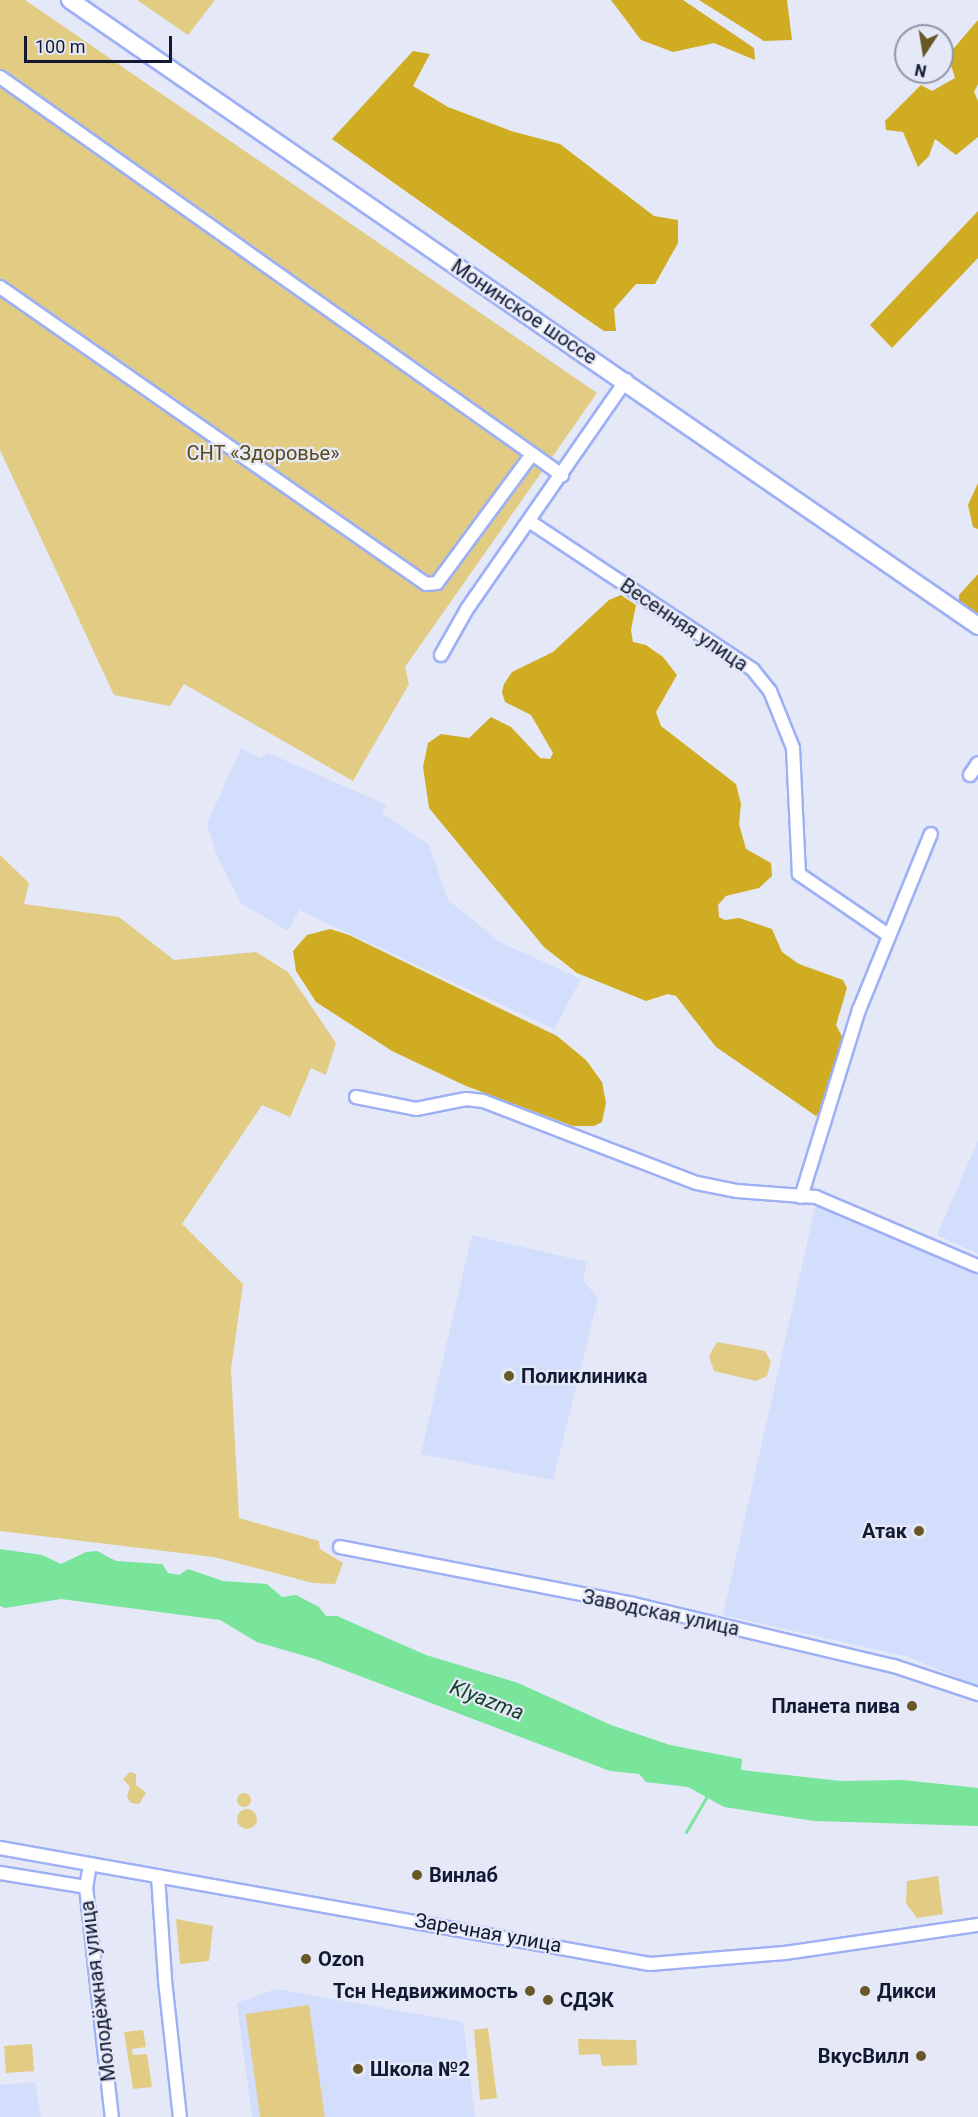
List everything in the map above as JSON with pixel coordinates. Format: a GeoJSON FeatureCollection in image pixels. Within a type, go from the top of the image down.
{"type":"FeatureCollection","features":[{"type":"Feature","properties":{"kind":"main road","name":"Монинское шоссе"},"geometry":{"type":"LineString","coordinates":[[70,0],[626,380],[978,626]]}},
{"type":"Feature","properties":{"kind":"street"},"geometry":{"type":"LineString","coordinates":[[0,77],[562,475]]}},
{"type":"Feature","properties":{"kind":"street"},"geometry":{"type":"LineString","coordinates":[[0,286],[426,584],[437,584],[532,454]]}},
{"type":"Feature","properties":{"kind":"street"},"geometry":{"type":"LineString","coordinates":[[441,655],[467,609],[626,380]]}},
{"type":"Feature","properties":{"kind":"street","name":"Весенняя улица"},"geometry":{"type":"LineString","coordinates":[[529,521],[753,670],[770,691],[793,748],[799,874],[887,934]]}},
{"type":"Feature","properties":{"kind":"street"},"geometry":{"type":"LineString","coordinates":[[970,775],[978,763]]}},
{"type":"Feature","properties":{"kind":"street"},"geometry":{"type":"LineString","coordinates":[[801,1197],[887,934],[930,834]]}},
{"type":"Feature","properties":{"kind":"street"},"geometry":{"type":"LineString","coordinates":[[357,1097],[416,1109],[466,1099],[483,1101],[697,1183],[737,1191],[816,1197],[978,1266]]}},
{"type":"Feature","properties":{"kind":"street","name":"Заводская улица"},"geometry":{"type":"LineString","coordinates":[[340,1547],[633,1604],[894,1666],[978,1694]]}},
{"type":"Feature","properties":{"kind":"street","name":"Заречная улица"},"geometry":{"type":"LineString","coordinates":[[0,1848],[650,1964],[785,1953],[978,1925]]}},
{"type":"Feature","properties":{"kind":"street","name":"Молодёжная улица"},"geometry":{"type":"LineString","coordinates":[[90,1865],[86,1887],[112,2117]]}},
{"type":"Feature","properties":{"kind":"street"},"geometry":{"type":"LineString","coordinates":[[0,1874],[86,1887]]}},
{"type":"Feature","properties":{"kind":"street"},"geometry":{"type":"LineString","coordinates":[[158,1876],[165,1980],[180,2117]]}},
{"type":"Feature","properties":{"kind":"shaded area"},"geometry":{"type":"Polygon","coordinates":[[[611,0],[683,0],[754,48],[755,60],[714,43],[673,52],[641,40],[611,0]]]}},
{"type":"Feature","properties":{"kind":"shaded area"},"geometry":{"type":"Polygon","coordinates":[[[699,0],[787,0],[792,40],[764,41],[699,0]]]}},
{"type":"Feature","properties":{"kind":"shaded area"},"geometry":{"type":"Polygon","coordinates":[[[978,20],[978,84],[974,92],[978,101],[978,137],[956,155],[935,139],[929,156],[918,167],[903,132],[886,130],[885,121],[921,85],[932,91],[944,84],[954,84],[954,48],[978,20]]]}},
{"type":"Feature","properties":{"kind":"shaded area"},"geometry":{"type":"Polygon","coordinates":[[[413,51],[430,54],[413,86],[448,107],[511,131],[560,144],[654,216],[678,220],[678,243],[655,284],[636,284],[614,309],[616,331],[604,331],[332,139],[413,51]]]}},
{"type":"Feature","properties":{"kind":"shaded area"},"geometry":{"type":"Polygon","coordinates":[[[978,211],[978,258],[892,348],[870,325],[978,211]]]}},
{"type":"Feature","properties":{"kind":"shaded area"},"geometry":{"type":"Polygon","coordinates":[[[978,483],[978,529],[973,527],[968,505],[978,483]]]}},
{"type":"Feature","properties":{"kind":"shaded area"},"geometry":{"type":"Polygon","coordinates":[[[978,574],[978,614],[959,603],[959,595],[978,574]]]}},
{"type":"Feature","properties":{"kind":"shaded area"},"geometry":{"type":"Polygon","coordinates":[[[621,595],[636,605],[631,630],[633,642],[646,645],[663,657],[677,675],[656,712],[661,726],[736,784],[741,804],[739,824],[746,849],[771,863],[772,876],[759,888],[726,896],[718,905],[719,917],[725,920],[739,918],[772,929],[782,952],[799,964],[843,980],[847,988],[836,1025],[845,1042],[827,1104],[816,1116],[716,1047],[676,996],[668,994],[646,1001],[577,973],[544,947],[429,808],[423,767],[428,743],[441,734],[469,738],[491,717],[511,727],[540,758],[550,759],[553,753],[531,715],[505,702],[502,692],[504,684],[512,672],[553,652],[609,600],[621,595]]]}},
{"type":"Feature","properties":{"kind":"shaded area"},"geometry":{"type":"Polygon","coordinates":[[[241,748],[260,758],[268,753],[387,805],[382,813],[429,845],[448,900],[500,942],[581,979],[554,1029],[299,910],[288,931],[241,903],[217,856],[207,824],[241,748]]]}},
{"type":"Feature","properties":{"kind":"shaded area"},"geometry":{"type":"Polygon","coordinates":[[[330,929],[349,935],[557,1036],[586,1060],[602,1082],[606,1103],[602,1122],[594,1126],[573,1126],[466,1086],[392,1051],[316,1002],[296,971],[293,951],[307,935],[330,929]]]}},
{"type":"Feature","properties":{"kind":"shaded area"},"geometry":{"type":"Polygon","coordinates":[[[978,1141],[978,1254],[937,1235],[978,1141]]]}},
{"type":"Feature","properties":{"kind":"shaded area"},"geometry":{"type":"Polygon","coordinates":[[[816,1204],[978,1273],[978,1687],[909,1657],[723,1615],[816,1204]]]}},
{"type":"Feature","properties":{"kind":"shaded area","name":"Поликлиника"},"geometry":{"type":"Polygon","coordinates":[[[472,1235],[587,1262],[583,1280],[598,1298],[553,1480],[421,1454],[472,1235]]]}},
{"type":"Feature","properties":{"kind":"shaded area","name":"Школа №2"},"geometry":{"type":"Polygon","coordinates":[[[276,1989],[463,2022],[475,2117],[252,2117],[237,2003],[276,1989]]]}},
{"type":"Feature","properties":{"kind":"shaded area"},"geometry":{"type":"Polygon","coordinates":[[[35,2082],[41,2117],[0,2117],[0,2085],[35,2082]]]}},
{"type":"Feature","properties":{"kind":"green space","name":"СНТ «Здоровье»"},"geometry":{"type":"Polygon","coordinates":[[[0,0],[25,0],[597,393],[405,667],[409,684],[353,781],[184,684],[170,706],[114,695],[0,450],[0,0]]]}},
{"type":"Feature","properties":{"kind":"green space"},"geometry":{"type":"Polygon","coordinates":[[[137,0],[215,0],[188,35],[137,0]]]}},
{"type":"Feature","properties":{"kind":"green space"},"geometry":{"type":"Polygon","coordinates":[[[0,855],[29,883],[24,904],[119,917],[174,960],[256,952],[288,972],[336,1043],[326,1075],[311,1068],[290,1117],[262,1105],[182,1224],[243,1284],[231,1369],[239,1518],[319,1541],[320,1549],[343,1563],[335,1584],[313,1583],[214,1557],[0,1531],[0,855]]]}},
{"type":"Feature","properties":{"kind":"green space"},"geometry":{"type":"Polygon","coordinates":[[[717,1342],[765,1351],[771,1362],[767,1376],[756,1381],[714,1371],[709,1356],[717,1342]]]}},
{"type":"Feature","properties":{"kind":"green space"},"geometry":{"type":"Polygon","coordinates":[[[130,1772],[136,1774],[136,1785],[146,1793],[139,1804],[131,1803],[127,1797],[130,1787],[123,1779],[130,1772]]]}},
{"type":"Feature","properties":{"kind":"green space"},"geometry":{"type":"Polygon","coordinates":[[[244,1793],[249,1795],[251,1800],[249,1805],[244,1807],[239,1805],[237,1800],[239,1795],[244,1793]]]}},
{"type":"Feature","properties":{"kind":"green space"},"geometry":{"type":"Polygon","coordinates":[[[247,1809],[254,1812],[257,1819],[254,1826],[247,1829],[240,1826],[237,1819],[240,1812],[247,1809]]]}},
{"type":"Feature","properties":{"kind":"green space"},"geometry":{"type":"Polygon","coordinates":[[[938,1876],[943,1914],[917,1918],[906,1903],[907,1881],[938,1876]]]}},
{"type":"Feature","properties":{"kind":"green space"},"geometry":{"type":"Polygon","coordinates":[[[176,1919],[213,1926],[209,1961],[180,1964],[176,1919]]]}},
{"type":"Feature","properties":{"kind":"green space"},"geometry":{"type":"Polygon","coordinates":[[[309,2005],[325,2117],[260,2117],[246,2014],[309,2005]]]}},
{"type":"Feature","properties":{"kind":"green space"},"geometry":{"type":"Polygon","coordinates":[[[488,2028],[497,2098],[480,2100],[474,2030],[488,2028]]]}},
{"type":"Feature","properties":{"kind":"green space"},"geometry":{"type":"Polygon","coordinates":[[[143,2030],[146,2047],[132,2049],[133,2055],[147,2054],[152,2087],[133,2089],[124,2032],[143,2030]]]}},
{"type":"Feature","properties":{"kind":"green space"},"geometry":{"type":"Polygon","coordinates":[[[578,2039],[636,2040],[637,2065],[602,2066],[600,2054],[579,2055],[578,2039]]]}},
{"type":"Feature","properties":{"kind":"green space"},"geometry":{"type":"Polygon","coordinates":[[[32,2044],[34,2071],[6,2073],[4,2046],[32,2044]]]}},
{"type":"Feature","properties":{"kind":"water","name":"Klyazma"},"geometry":{"type":"Polygon","coordinates":[[[0,1549],[42,1555],[61,1564],[86,1552],[97,1551],[116,1561],[162,1564],[168,1573],[179,1575],[188,1569],[223,1581],[267,1584],[282,1597],[296,1595],[319,1607],[326,1616],[337,1616],[426,1655],[518,1683],[611,1725],[670,1745],[742,1759],[741,1770],[841,1781],[903,1780],[978,1788],[978,1826],[814,1821],[724,1807],[688,1787],[646,1782],[639,1774],[610,1771],[315,1659],[257,1642],[220,1620],[61,1599],[5,1608],[0,1606],[0,1549]]]}},
{"type":"Feature","properties":{"kind":"waterway"},"geometry":{"type":"LineString","coordinates":[[686,1832],[707,1796]]}},
{"type":"Feature","properties":{"kind":"place","name":"Поликлиника"},"geometry":{"type":"Point","coordinates":[509,1376]}},
{"type":"Feature","properties":{"kind":"place","name":"Атак"},"geometry":{"type":"Point","coordinates":[919,1531]}},
{"type":"Feature","properties":{"kind":"place","name":"Планета пива"},"geometry":{"type":"Point","coordinates":[912,1706]}},
{"type":"Feature","properties":{"kind":"place","name":"Винлаб"},"geometry":{"type":"Point","coordinates":[417,1875]}},
{"type":"Feature","properties":{"kind":"place","name":"Ozon"},"geometry":{"type":"Point","coordinates":[306,1959]}},
{"type":"Feature","properties":{"kind":"place","name":"Тсн Недвижимость"},"geometry":{"type":"Point","coordinates":[530,1991]}},
{"type":"Feature","properties":{"kind":"place","name":"Дикси"},"geometry":{"type":"Point","coordinates":[865,1991]}},
{"type":"Feature","properties":{"kind":"place","name":"СДЭК"},"geometry":{"type":"Point","coordinates":[548,2000]}},
{"type":"Feature","properties":{"kind":"place","name":"ВкусВилл"},"geometry":{"type":"Point","coordinates":[921,2056]}},
{"type":"Feature","properties":{"kind":"place","name":"Школа №2"},"geometry":{"type":"Point","coordinates":[358,2069]}}]}
